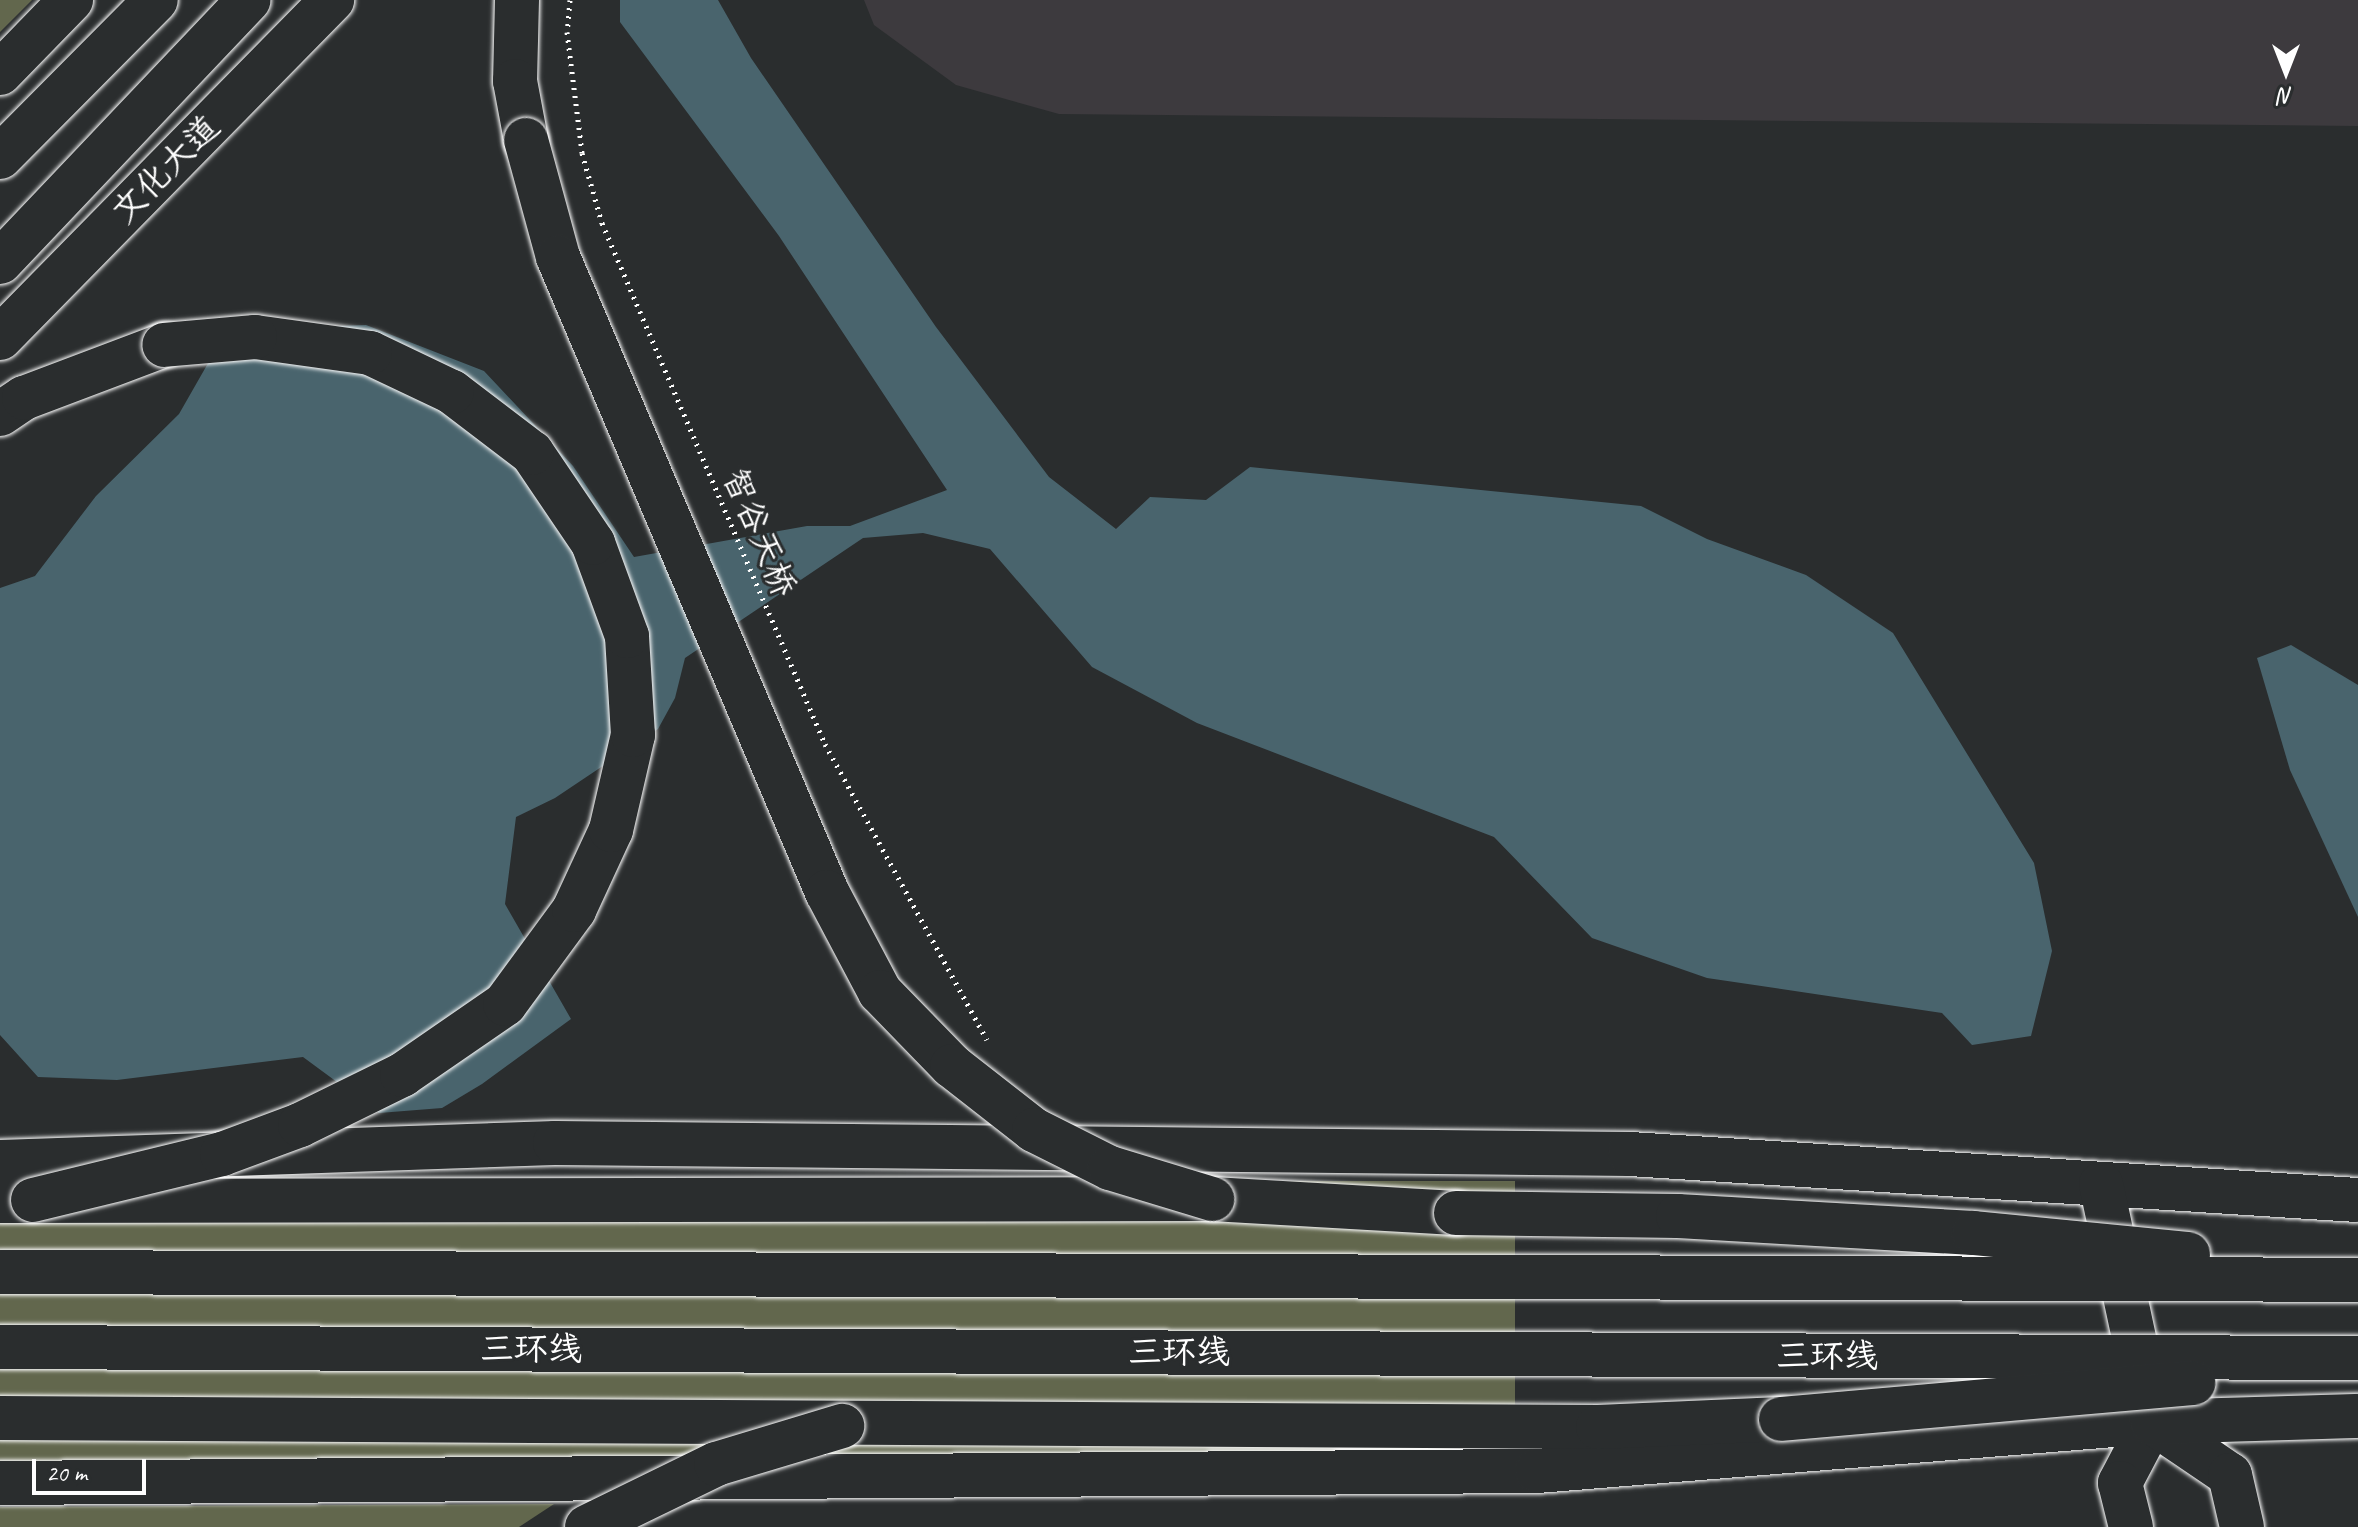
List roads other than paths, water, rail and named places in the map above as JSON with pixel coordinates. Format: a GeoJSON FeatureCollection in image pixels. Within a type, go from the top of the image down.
{"type":"FeatureCollection","features":[{"type":"Feature","properties":{"kind":"main road"},"geometry":{"type":"LineString","coordinates":[[0,73],[71,0]]}},
{"type":"Feature","properties":{"kind":"main road"},"geometry":{"type":"LineString","coordinates":[[0,157],[156,0]]}},
{"type":"Feature","properties":{"kind":"main road","name":"文化大道"},"geometry":{"type":"LineString","coordinates":[[0,262],[249,0]]}},
{"type":"Feature","properties":{"kind":"main road","name":"文化大道"},"geometry":{"type":"LineString","coordinates":[[0,338],[332,0]]}},
{"type":"Feature","properties":{"kind":"main road"},"geometry":{"type":"LineString","coordinates":[[517,0],[515,81],[526,140],[558,257],[827,892],[880,992],[952,1066],[1034,1130],[1110,1168],[1212,1199]]}},
{"type":"Feature","properties":{"kind":"main road"},"geometry":{"type":"LineString","coordinates":[[0,238],[140,115]]}},
{"type":"Feature","properties":{"kind":"main road"},"geometry":{"type":"LineString","coordinates":[[0,414],[24,398],[164,345],[255,337],[370,353],[452,392],[532,453],[593,543],[627,636],[633,735],[611,830],[574,910],[505,1004],[402,1075],[300,1125],[222,1154],[17,1200]]}},
{"type":"Feature","properties":{"kind":"main road"},"geometry":{"type":"LineString","coordinates":[[0,1162],[555,1143],[1630,1154],[2358,1200]]}},
{"type":"Feature","properties":{"kind":"main road"},"geometry":{"type":"LineString","coordinates":[[2101,1184],[2152,1422],[2120,1483]]}},
{"type":"Feature","properties":{"kind":"main road"},"geometry":{"type":"LineString","coordinates":[[17,1200],[1212,1199],[1974,1233],[2358,1270]]}},
{"type":"Feature","properties":{"kind":"main road"},"geometry":{"type":"LineString","coordinates":[[0,1272],[2358,1280]]}},
{"type":"Feature","properties":{"kind":"main road","name":"三环线"},"geometry":{"type":"LineString","coordinates":[[0,1347],[2358,1358]]}},
{"type":"Feature","properties":{"kind":"main road"},"geometry":{"type":"LineString","coordinates":[[0,1418],[842,1426],[1598,1427],[1781,1419],[2358,1369]]}},
{"type":"Feature","properties":{"kind":"main road"},"geometry":{"type":"LineString","coordinates":[[0,1483],[1537,1471],[2152,1422],[2358,1416]]}},
{"type":"Feature","properties":{"kind":"main road"},"geometry":{"type":"LineString","coordinates":[[2242,1527],[2230,1475],[2240,1450],[2264,1426],[2295,1418]]}},
{"type":"Feature","properties":{"kind":"main road"},"geometry":{"type":"LineString","coordinates":[[2152,1422],[2230,1475]]}},
{"type":"Feature","properties":{"kind":"main road"},"geometry":{"type":"LineString","coordinates":[[587,1527],[716,1464],[842,1426]]}},
{"type":"Feature","properties":{"kind":"main road"},"geometry":{"type":"LineString","coordinates":[[2050,1430],[2083,1442],[2105,1460],[2120,1483],[2131,1527]]}},
{"type":"Feature","properties":{"kind":"water"},"geometry":{"type":"Polygon","coordinates":[[[620,0],[718,0],[751,58],[936,327],[1049,477],[1116,529],[1150,497],[1206,500],[1250,467],[1641,506],[1707,539],[1806,575],[1893,633],[2034,863],[2052,951],[2031,1036],[1972,1045],[1942,1013],[1707,978],[1592,938],[1494,837],[1197,723],[1092,667],[990,549],[923,533],[863,538],[685,658],[675,698],[658,729],[555,798],[516,817],[505,904],[571,1019],[482,1084],[442,1108],[379,1113],[303,1057],[117,1080],[38,1077],[0,1035],[0,588],[35,576],[96,496],[179,414],[227,330],[366,325],[484,371],[573,466],[634,557],[807,526],[850,526],[947,490],[779,236],[620,22],[620,0]]]}},
{"type":"Feature","properties":{"kind":"water"},"geometry":{"type":"Polygon","coordinates":[[[2291,645],[2358,685],[2358,917],[2290,770],[2257,658],[2291,645]]]}}]}
